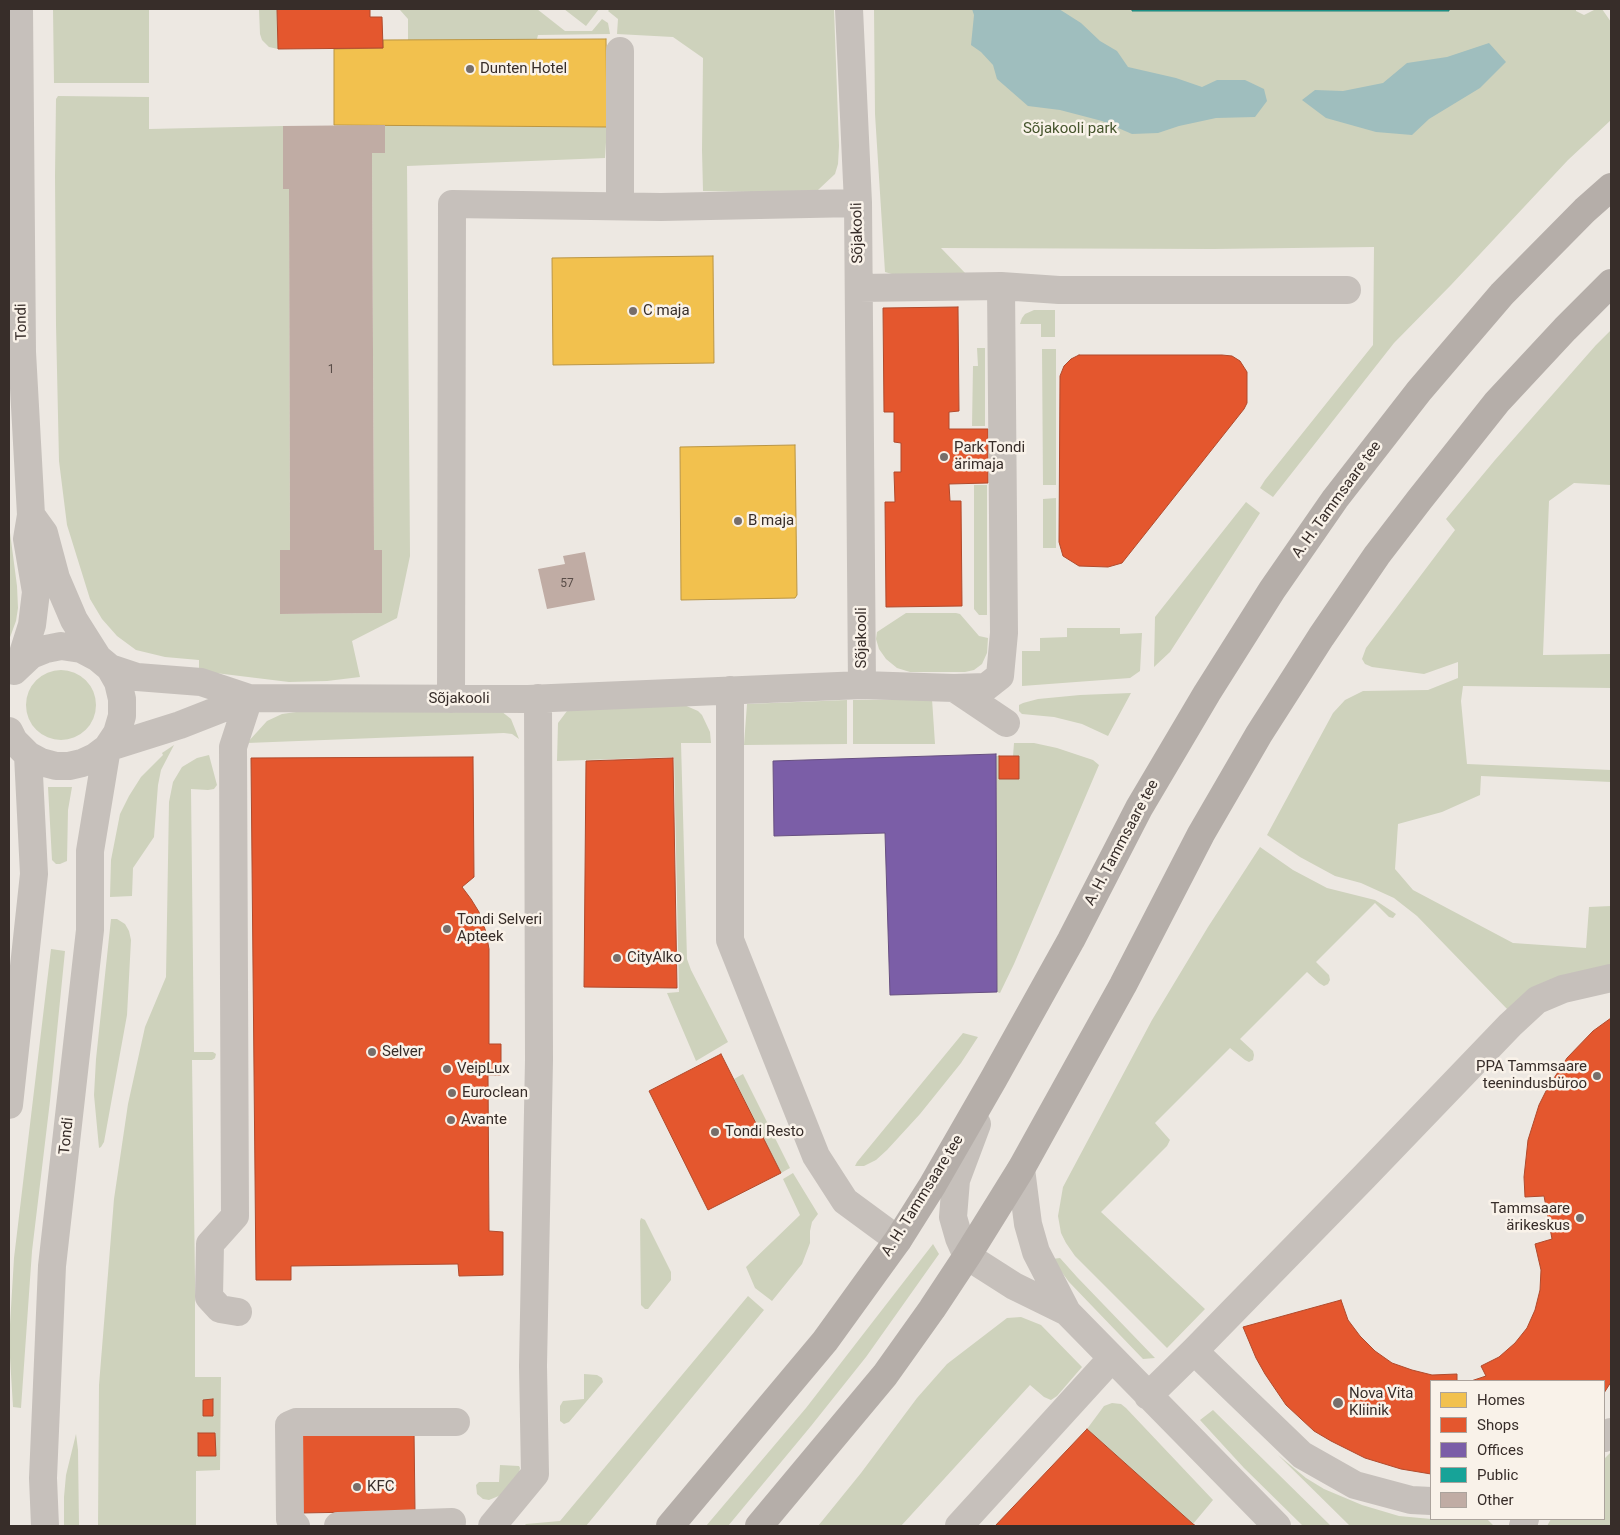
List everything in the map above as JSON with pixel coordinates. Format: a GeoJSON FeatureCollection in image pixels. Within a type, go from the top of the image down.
{"type":"FeatureCollection","features":[{"type":"Feature","properties":{"kind":"main road","name":"A. H. Tammsaare tee"},"geometry":{"type":"LineString","coordinates":[[670,1526],[825,1341],[898,1240],[932,1186],[993,1080],[1071,940],[1139,808],[1207,693],[1272,590],[1335,499],[1419,391],[1502,294],[1611,187]]}},
{"type":"Feature","properties":{"kind":"main road"},"geometry":{"type":"LineString","coordinates":[[760,1526],[885,1375],[967,1256],[1022,1169],[1123,985],[1201,834],[1259,734],[1321,637],[1377,555],[1497,402],[1611,283]]}},
{"type":"Feature","properties":{"kind":"street","name":"Tondi"},"geometry":{"type":"LineString","coordinates":[[14,673],[32,625],[36,592],[27,539],[31,515],[18,465],[22,352],[20,9]]}},
{"type":"Feature","properties":{"kind":"street","name":"Sõjakooli"},"geometry":{"type":"LineString","coordinates":[[14,673],[31,655],[61,646],[81,649],[104,663],[137,677],[201,682],[249,698],[538,698],[862,685],[858,203],[849,9]]}},
{"type":"Feature","properties":{"kind":"street"},"geometry":{"type":"LineString","coordinates":[[620,51],[620,206]]}},
{"type":"Feature","properties":{"kind":"street"},"geometry":{"type":"LineString","coordinates":[[451,699],[452,204],[672,207],[858,203]]}},
{"type":"Feature","properties":{"kind":"street"},"geometry":{"type":"LineString","coordinates":[[862,685],[954,688],[986,687],[1000,676],[1004,633],[1001,286]]}},
{"type":"Feature","properties":{"kind":"street"},"geometry":{"type":"LineString","coordinates":[[859,288],[1001,286],[1059,290],[1347,290]]}},
{"type":"Feature","properties":{"kind":"street"},"geometry":{"type":"LineString","coordinates":[[9,731],[14,741],[28,755],[41,762],[56,766],[69,766],[82,764],[106,748],[116,733],[122,716],[122,699],[118,682],[74,620],[56,578],[44,533],[31,515]]}},
{"type":"Feature","properties":{"kind":"street"},"geometry":{"type":"LineString","coordinates":[[954,688],[1006,723]]}},
{"type":"Feature","properties":{"kind":"street"},"geometry":{"type":"LineString","coordinates":[[730,690],[730,940],[816,1156],[845,1201],[898,1240]]}},
{"type":"Feature","properties":{"kind":"street","name":"Sõjakooli"},"geometry":{"type":"LineString","coordinates":[[106,748],[180,725],[249,698]]}},
{"type":"Feature","properties":{"kind":"street"},"geometry":{"type":"LineString","coordinates":[[238,1312],[220,1309],[209,1297],[209,1270],[210,1244],[235,1216],[232,747],[249,698]]}},
{"type":"Feature","properties":{"kind":"street"},"geometry":{"type":"LineString","coordinates":[[492,1526],[535,1474],[533,1366],[539,1060],[538,698]]}},
{"type":"Feature","properties":{"kind":"street","name":"Tondi"},"geometry":{"type":"LineString","coordinates":[[45,1526],[43,1478],[52,1266],[90,930],[90,851],[106,748]]}},
{"type":"Feature","properties":{"kind":"street"},"geometry":{"type":"LineString","coordinates":[[9,1104],[34,874],[28,755]]}},
{"type":"Feature","properties":{"kind":"street"},"geometry":{"type":"LineString","coordinates":[[1148,1396],[1357,1184],[1510,1025],[1537,1000],[1562,989],[1611,978]]}},
{"type":"Feature","properties":{"kind":"street"},"geometry":{"type":"LineString","coordinates":[[993,1080],[956,1180],[953,1217],[959,1238],[967,1256],[1014,1286],[1067,1312]]}},
{"type":"Feature","properties":{"kind":"street"},"geometry":{"type":"LineString","coordinates":[[1022,1169],[1028,1224],[1036,1252],[1067,1312],[1277,1526]]}},
{"type":"Feature","properties":{"kind":"street"},"geometry":{"type":"LineString","coordinates":[[1194,1351],[1302,1455],[1356,1485],[1411,1500],[1430,1501]]}},
{"type":"Feature","properties":{"kind":"street"},"geometry":{"type":"LineString","coordinates":[[959,1526],[1112,1358]]}},
{"type":"Feature","properties":{"kind":"street"},"geometry":{"type":"LineString","coordinates":[[296,1526],[290,1519],[289,1425],[296,1422],[456,1422]]}},
{"type":"Feature","properties":{"kind":"street"},"geometry":{"type":"LineString","coordinates":[[338,1526],[452,1522]]}},
{"type":"Feature","properties":{"kind":"green space"},"geometry":{"type":"Polygon","coordinates":[[[53,9],[149,9],[149,83],[54,83],[53,9]]]}},
{"type":"Feature","properties":{"kind":"green space"},"geometry":{"type":"Polygon","coordinates":[[[259,9],[277,9],[278,49],[269,47],[262,40],[259,9]]]}},
{"type":"Feature","properties":{"kind":"green space"},"geometry":{"type":"Polygon","coordinates":[[[390,9],[537,9],[565,31],[592,31],[602,19],[608,23],[610,34],[538,35],[537,39],[408,40],[408,19],[400,10],[390,9]]]}},
{"type":"Feature","properties":{"kind":"green space"},"geometry":{"type":"Polygon","coordinates":[[[564,9],[599,9],[586,26],[564,9]]]}},
{"type":"Feature","properties":{"kind":"green space"},"geometry":{"type":"Polygon","coordinates":[[[610,9],[834,9],[839,146],[838,164],[835,174],[818,190],[804,193],[703,191],[703,58],[673,37],[617,34],[618,19],[608,11],[610,9]]]}},
{"type":"Feature","properties":{"kind":"green space","name":"Sõjakooli park"},"geometry":{"type":"Polygon","coordinates":[[[874,9],[1576,9],[1576,11],[1584,15],[1596,9],[1602,9],[1611,22],[1611,120],[1568,160],[1394,343],[1273,497],[1260,488],[1265,480],[1373,345],[1374,247],[1213,249],[941,248],[966,274],[895,275],[885,272],[875,114],[874,9]]]}},
{"type":"Feature","properties":{"kind":"green space"},"geometry":{"type":"Polygon","coordinates":[[[58,96],[149,97],[149,129],[283,126],[283,189],[289,189],[290,550],[280,551],[281,614],[382,613],[382,551],[374,550],[372,153],[385,153],[385,125],[607,127],[605,158],[407,166],[410,556],[397,618],[352,641],[360,677],[327,681],[289,682],[199,671],[199,660],[165,657],[136,650],[117,636],[102,619],[90,599],[67,525],[59,461],[55,176],[56,99],[58,96]]]}},
{"type":"Feature","properties":{"kind":"green space"},"geometry":{"type":"Polygon","coordinates":[[[1034,310],[1055,310],[1055,337],[1041,337],[1041,324],[1020,324],[1025,314],[1034,310]]]}},
{"type":"Feature","properties":{"kind":"green space"},"geometry":{"type":"Polygon","coordinates":[[[1611,330],[1611,485],[1574,483],[1549,501],[1543,655],[1611,654],[1611,688],[1463,686],[1461,701],[1467,764],[1611,770],[1611,782],[1481,776],[1480,795],[1442,812],[1398,824],[1395,869],[1413,890],[1513,943],[1586,948],[1589,907],[1611,906],[1611,965],[1508,1010],[1417,916],[1394,898],[1361,883],[1335,876],[1300,857],[1267,835],[1333,713],[1345,700],[1363,691],[1428,690],[1458,678],[1458,662],[1424,674],[1372,667],[1365,664],[1362,659],[1366,648],[1455,530],[1446,519],[1495,460],[1611,330]]]}},
{"type":"Feature","properties":{"kind":"green space"},"geometry":{"type":"Polygon","coordinates":[[[977,348],[985,348],[985,426],[972,426],[973,366],[978,366],[977,348]]]}},
{"type":"Feature","properties":{"kind":"green space"},"geometry":{"type":"Polygon","coordinates":[[[1042,349],[1056,349],[1056,485],[1043,485],[1042,349]]]}},
{"type":"Feature","properties":{"kind":"green space"},"geometry":{"type":"Polygon","coordinates":[[[974,485],[987,485],[987,615],[979,615],[974,609],[974,485]]]}},
{"type":"Feature","properties":{"kind":"green space"},"geometry":{"type":"Polygon","coordinates":[[[1056,498],[1056,548],[1043,548],[1043,499],[1056,498]]]}},
{"type":"Feature","properties":{"kind":"green space"},"geometry":{"type":"Polygon","coordinates":[[[1246,502],[1260,513],[1170,652],[1154,667],[1155,617],[1246,502]]]}},
{"type":"Feature","properties":{"kind":"green space"},"geometry":{"type":"Polygon","coordinates":[[[9,525],[18,608],[16,621],[9,640],[9,525]]]}},
{"type":"Feature","properties":{"kind":"green space"},"geometry":{"type":"Polygon","coordinates":[[[906,613],[960,614],[979,636],[988,638],[987,653],[982,664],[974,670],[965,672],[910,672],[897,668],[886,659],[879,649],[876,639],[877,632],[906,613]]]}},
{"type":"Feature","properties":{"kind":"green space"},"geometry":{"type":"Polygon","coordinates":[[[1067,628],[1120,628],[1120,634],[1142,633],[1140,671],[1130,678],[1022,686],[1022,651],[1040,651],[1040,638],[1067,637],[1067,628]]]}},
{"type":"Feature","properties":{"kind":"green space"},"geometry":{"type":"Polygon","coordinates":[[[61,670],[80,676],[90,686],[96,705],[90,724],[80,734],[61,740],[42,734],[32,724],[26,705],[32,686],[42,676],[61,670]]]}},
{"type":"Feature","properties":{"kind":"green space"},"geometry":{"type":"Polygon","coordinates":[[[1131,693],[1108,736],[1082,724],[1054,717],[1022,714],[1019,711],[1019,705],[1038,699],[1131,693]]]}},
{"type":"Feature","properties":{"kind":"green space"},"geometry":{"type":"Polygon","coordinates":[[[932,699],[935,744],[853,744],[853,700],[932,699]]]}},
{"type":"Feature","properties":{"kind":"green space"},"geometry":{"type":"Polygon","coordinates":[[[847,700],[847,744],[744,745],[747,704],[847,700]]]}},
{"type":"Feature","properties":{"kind":"green space"},"geometry":{"type":"Polygon","coordinates":[[[675,701],[698,711],[702,715],[710,732],[711,743],[681,743],[687,959],[728,1042],[696,1061],[667,993],[679,992],[674,757],[557,761],[558,723],[567,711],[675,701]]]}},
{"type":"Feature","properties":{"kind":"green space"},"geometry":{"type":"Polygon","coordinates":[[[310,710],[501,711],[511,719],[519,739],[512,734],[504,733],[247,743],[267,721],[282,714],[310,710]]]}},
{"type":"Feature","properties":{"kind":"green space"},"geometry":{"type":"Polygon","coordinates":[[[1014,743],[1034,743],[1057,748],[1093,760],[1099,765],[1000,993],[997,992],[996,756],[999,756],[999,779],[1019,779],[1019,756],[1013,756],[1014,743]]]}},
{"type":"Feature","properties":{"kind":"green space"},"geometry":{"type":"Polygon","coordinates":[[[174,745],[161,770],[154,837],[133,868],[132,896],[110,897],[111,860],[120,814],[141,777],[163,755],[162,753],[174,745]]]}},
{"type":"Feature","properties":{"kind":"green space"},"geometry":{"type":"Polygon","coordinates":[[[209,755],[217,785],[214,789],[208,790],[191,789],[194,1052],[213,1052],[216,1054],[212,1060],[192,1060],[195,1377],[221,1377],[220,1470],[196,1471],[196,1526],[98,1526],[99,1385],[114,1199],[128,1104],[145,1027],[166,977],[169,802],[173,782],[182,767],[197,758],[209,755]]]}},
{"type":"Feature","properties":{"kind":"green space"},"geometry":{"type":"Polygon","coordinates":[[[48,787],[72,787],[68,810],[67,861],[60,864],[56,864],[52,860],[48,787]]]}},
{"type":"Feature","properties":{"kind":"green space"},"geometry":{"type":"Polygon","coordinates":[[[1260,847],[1293,870],[1327,888],[1375,900],[1396,914],[1393,918],[1389,917],[1375,903],[1316,962],[1329,975],[1330,980],[1328,984],[1324,986],[1307,972],[1240,1039],[1253,1051],[1253,1060],[1249,1062],[1245,1060],[1230,1048],[1155,1123],[1170,1140],[1167,1146],[1101,1212],[1205,1309],[1167,1348],[1075,1256],[1066,1243],[1061,1233],[1058,1216],[1063,1187],[1152,1020],[1208,927],[1260,847]]]}},
{"type":"Feature","properties":{"kind":"green space"},"geometry":{"type":"Polygon","coordinates":[[[111,919],[117,919],[125,924],[131,940],[127,1015],[104,1142],[99,1148],[94,1095],[111,919]]]}},
{"type":"Feature","properties":{"kind":"green space"},"geometry":{"type":"Polygon","coordinates":[[[51,949],[65,951],[32,1251],[21,1408],[13,1407],[9,1341],[14,1258],[51,949]]]}},
{"type":"Feature","properties":{"kind":"green space"},"geometry":{"type":"Polygon","coordinates":[[[963,1033],[978,1037],[961,1063],[920,1114],[876,1160],[864,1166],[855,1166],[857,1162],[963,1033]]]}},
{"type":"Feature","properties":{"kind":"green space"},"geometry":{"type":"Polygon","coordinates":[[[743,1074],[790,1168],[781,1173],[734,1079],[743,1074]]]}},
{"type":"Feature","properties":{"kind":"green space"},"geometry":{"type":"Polygon","coordinates":[[[793,1173],[818,1214],[812,1222],[810,1243],[802,1264],[772,1301],[755,1288],[746,1267],[800,1215],[783,1179],[793,1173]]]}},
{"type":"Feature","properties":{"kind":"green space"},"geometry":{"type":"Polygon","coordinates":[[[641,1218],[645,1220],[671,1272],[671,1280],[648,1309],[641,1305],[641,1218]]]}},
{"type":"Feature","properties":{"kind":"green space"},"geometry":{"type":"Polygon","coordinates":[[[933,1244],[939,1254],[866,1357],[811,1426],[728,1526],[706,1526],[806,1408],[933,1244]]]}},
{"type":"Feature","properties":{"kind":"green space"},"geometry":{"type":"Polygon","coordinates":[[[1060,1258],[1155,1358],[1143,1359],[1069,1282],[1052,1259],[1060,1258]]]}},
{"type":"Feature","properties":{"kind":"green space"},"geometry":{"type":"Polygon","coordinates":[[[748,1296],[764,1310],[586,1526],[524,1526],[526,1524],[560,1521],[748,1296]]]}},
{"type":"Feature","properties":{"kind":"green space"},"geometry":{"type":"Polygon","coordinates":[[[1021,1317],[1041,1325],[1082,1367],[1057,1396],[1051,1400],[1044,1397],[1030,1385],[901,1526],[818,1526],[861,1473],[917,1398],[947,1364],[1007,1318],[1021,1317]]]}},
{"type":"Feature","properties":{"kind":"green space"},"geometry":{"type":"Polygon","coordinates":[[[584,1374],[597,1375],[602,1378],[603,1382],[569,1422],[564,1424],[560,1421],[560,1406],[563,1401],[584,1399],[584,1374]]]}},
{"type":"Feature","properties":{"kind":"green space"},"geometry":{"type":"Polygon","coordinates":[[[1112,1403],[1121,1404],[1126,1408],[1213,1500],[1193,1524],[1087,1429],[1104,1406],[1112,1403]]]}},
{"type":"Feature","properties":{"kind":"green space"},"geometry":{"type":"Polygon","coordinates":[[[1213,1410],[1331,1526],[1303,1526],[1244,1468],[1200,1420],[1213,1410]]]}},
{"type":"Feature","properties":{"kind":"green space"},"geometry":{"type":"Polygon","coordinates":[[[76,1434],[79,1526],[64,1526],[66,1475],[76,1434]]]}},
{"type":"Feature","properties":{"kind":"green space"},"geometry":{"type":"Polygon","coordinates":[[[1611,1452],[1611,1526],[1547,1526],[1550,1520],[1605,1520],[1605,1458],[1611,1452]]]}},
{"type":"Feature","properties":{"kind":"green space"},"geometry":{"type":"Polygon","coordinates":[[[1278,1455],[1306,1478],[1324,1489],[1362,1505],[1399,1516],[1430,1520],[1488,1520],[1494,1526],[1350,1526],[1278,1455]]]}},
{"type":"Feature","properties":{"kind":"green space"},"geometry":{"type":"Polygon","coordinates":[[[500,1465],[519,1466],[519,1473],[501,1495],[489,1500],[483,1499],[477,1494],[476,1485],[479,1482],[499,1482],[500,1465]]]}},
{"type":"Feature","properties":{"kind":"water"},"geometry":{"type":"Polygon","coordinates":[[[972,9],[1059,9],[1081,23],[1100,41],[1117,51],[1128,67],[1176,78],[1202,87],[1217,80],[1245,80],[1264,89],[1267,101],[1255,117],[1216,118],[1179,126],[1158,133],[1132,134],[1102,121],[1060,110],[1028,106],[997,79],[993,65],[981,52],[971,45],[974,15],[972,9]]]}},
{"type":"Feature","properties":{"kind":"water"},"geometry":{"type":"Polygon","coordinates":[[[1489,43],[1506,62],[1480,88],[1429,119],[1412,135],[1376,132],[1326,118],[1302,100],[1315,90],[1343,91],[1383,83],[1407,63],[1447,57],[1489,43]]]}},
{"type":"Feature","properties":{"kind":"building: Homes","name":"Dunten Hotel"},"geometry":{"type":"Polygon","coordinates":[[[606,39],[607,127],[334,125],[334,49],[383,48],[383,40],[606,39]]]}},
{"type":"Feature","properties":{"kind":"building: Homes","name":"C maja"},"geometry":{"type":"Polygon","coordinates":[[[713,256],[714,363],[553,365],[552,258],[713,256]]]}},
{"type":"Feature","properties":{"kind":"building: Homes","name":"B maja"},"geometry":{"type":"Polygon","coordinates":[[[795,445],[797,595],[795,598],[681,600],[680,447],[795,445]]]}},
{"type":"Feature","properties":{"kind":"building: Shops"},"geometry":{"type":"Polygon","coordinates":[[[277,9],[370,9],[370,17],[382,17],[383,48],[278,49],[277,9]]]}},
{"type":"Feature","properties":{"kind":"building: Shops","name":"Park Tondi ärimaja"},"geometry":{"type":"Polygon","coordinates":[[[958,307],[959,411],[949,412],[949,429],[988,429],[988,483],[949,484],[950,501],[961,501],[962,606],[886,607],[885,502],[895,502],[894,472],[901,472],[901,443],[894,442],[894,412],[884,412],[883,308],[958,307]]]}},
{"type":"Feature","properties":{"kind":"building: Shops"},"geometry":{"type":"Polygon","coordinates":[[[1079,355],[1232,356],[1240,361],[1247,372],[1247,403],[1244,409],[1122,563],[1108,567],[1079,566],[1063,556],[1059,542],[1060,376],[1064,366],[1071,359],[1079,355]]]}},
{"type":"Feature","properties":{"kind":"building: Shops"},"geometry":{"type":"Polygon","coordinates":[[[999,756],[1019,756],[1019,779],[999,779],[999,756]]]}},
{"type":"Feature","properties":{"kind":"building: Shops"},"geometry":{"type":"Polygon","coordinates":[[[473,757],[474,877],[462,887],[479,912],[486,932],[489,949],[489,1044],[501,1044],[501,1075],[488,1075],[489,1231],[503,1232],[503,1275],[459,1276],[458,1264],[291,1266],[291,1280],[256,1280],[251,758],[473,757]]]}},
{"type":"Feature","properties":{"kind":"building: Shops"},"geometry":{"type":"Polygon","coordinates":[[[673,758],[677,988],[584,987],[586,761],[673,758]]]}},
{"type":"Feature","properties":{"kind":"building: Shops","name":"Tammsaare ärikeskus"},"geometry":{"type":"Polygon","coordinates":[[[1611,1018],[1611,1382],[1605,1391],[1605,1380],[1474,1380],[1486,1376],[1481,1366],[1499,1357],[1515,1343],[1527,1328],[1535,1310],[1540,1290],[1541,1270],[1535,1244],[1552,1239],[1544,1196],[1525,1197],[1524,1177],[1528,1140],[1539,1105],[1547,1089],[1567,1058],[1593,1031],[1611,1018]]]}},
{"type":"Feature","properties":{"kind":"building: Shops","name":"Tondi Resto"},"geometry":{"type":"Polygon","coordinates":[[[721,1054],[781,1173],[708,1210],[649,1091],[721,1054]]]}},
{"type":"Feature","properties":{"kind":"building: Shops"},"geometry":{"type":"Polygon","coordinates":[[[1341,1300],[1348,1320],[1360,1336],[1375,1351],[1392,1363],[1432,1375],[1457,1374],[1457,1380],[1430,1380],[1430,1474],[1401,1469],[1365,1458],[1314,1431],[1286,1405],[1256,1358],[1243,1327],[1341,1300]]]}},
{"type":"Feature","properties":{"kind":"building: Shops"},"geometry":{"type":"Polygon","coordinates":[[[213,1399],[213,1416],[203,1416],[203,1400],[213,1399]]]}},
{"type":"Feature","properties":{"kind":"building: Shops"},"geometry":{"type":"Polygon","coordinates":[[[1087,1429],[1193,1524],[1196,1526],[995,1526],[1087,1429]]]}},
{"type":"Feature","properties":{"kind":"building: Shops","name":"KFC"},"geometry":{"type":"Polygon","coordinates":[[[414,1430],[415,1511],[300,1513],[299,1432],[414,1430]]]}},
{"type":"Feature","properties":{"kind":"building: Shops"},"geometry":{"type":"Polygon","coordinates":[[[198,1433],[215,1433],[216,1456],[198,1456],[198,1433]]]}},
{"type":"Feature","properties":{"kind":"building: Offices"},"geometry":{"type":"Polygon","coordinates":[[[996,754],[997,992],[890,995],[885,833],[774,836],[773,761],[996,754]]]}},
{"type":"Feature","properties":{"kind":"building: Public"},"geometry":{"type":"Polygon","coordinates":[[[1132,9],[1449,9],[1449,11],[1132,11],[1132,9]]]}},
{"type":"Feature","properties":{"kind":"building: Other"},"geometry":{"type":"Polygon","coordinates":[[[385,125],[385,153],[372,153],[374,550],[382,550],[382,613],[280,614],[280,550],[290,550],[289,189],[283,189],[283,126],[385,125]]]}},
{"type":"Feature","properties":{"kind":"building: Other"},"geometry":{"type":"Polygon","coordinates":[[[585,552],[595,600],[547,609],[538,569],[565,564],[563,556],[585,552]]]}},
{"type":"Feature","properties":{"kind":"place","name":"Dunten Hotel"},"geometry":{"type":"Point","coordinates":[470,69]}},
{"type":"Feature","properties":{"kind":"place","name":"C maja"},"geometry":{"type":"Point","coordinates":[633,311]}},
{"type":"Feature","properties":{"kind":"place","name":"Park Tondi ärimaja"},"geometry":{"type":"Point","coordinates":[944,457]}},
{"type":"Feature","properties":{"kind":"place","name":"B maja"},"geometry":{"type":"Point","coordinates":[738,521]}},
{"type":"Feature","properties":{"kind":"place","name":"Tondi Selveri Apteek"},"geometry":{"type":"Point","coordinates":[447,929]}},
{"type":"Feature","properties":{"kind":"place","name":"CityAlko"},"geometry":{"type":"Point","coordinates":[617,958]}},
{"type":"Feature","properties":{"kind":"place","name":"Selver"},"geometry":{"type":"Point","coordinates":[372,1052]}},
{"type":"Feature","properties":{"kind":"place","name":"VeipLux"},"geometry":{"type":"Point","coordinates":[447,1069]}},
{"type":"Feature","properties":{"kind":"place","name":"PPA Tammsaare teenindusbüroo"},"geometry":{"type":"Point","coordinates":[1597,1076]}},
{"type":"Feature","properties":{"kind":"place","name":"Euroclean"},"geometry":{"type":"Point","coordinates":[452,1093]}},
{"type":"Feature","properties":{"kind":"place","name":"Avante"},"geometry":{"type":"Point","coordinates":[451,1120]}},
{"type":"Feature","properties":{"kind":"place","name":"Tondi Resto"},"geometry":{"type":"Point","coordinates":[715,1132]}},
{"type":"Feature","properties":{"kind":"place","name":"Tammsaare ärikeskus"},"geometry":{"type":"Point","coordinates":[1580,1218]}},
{"type":"Feature","properties":{"kind":"place","name":"Nova Vita Kliinik"},"geometry":{"type":"Point","coordinates":[1338,1403]}},
{"type":"Feature","properties":{"kind":"place","name":"KFC"},"geometry":{"type":"Point","coordinates":[357,1487]}}]}
